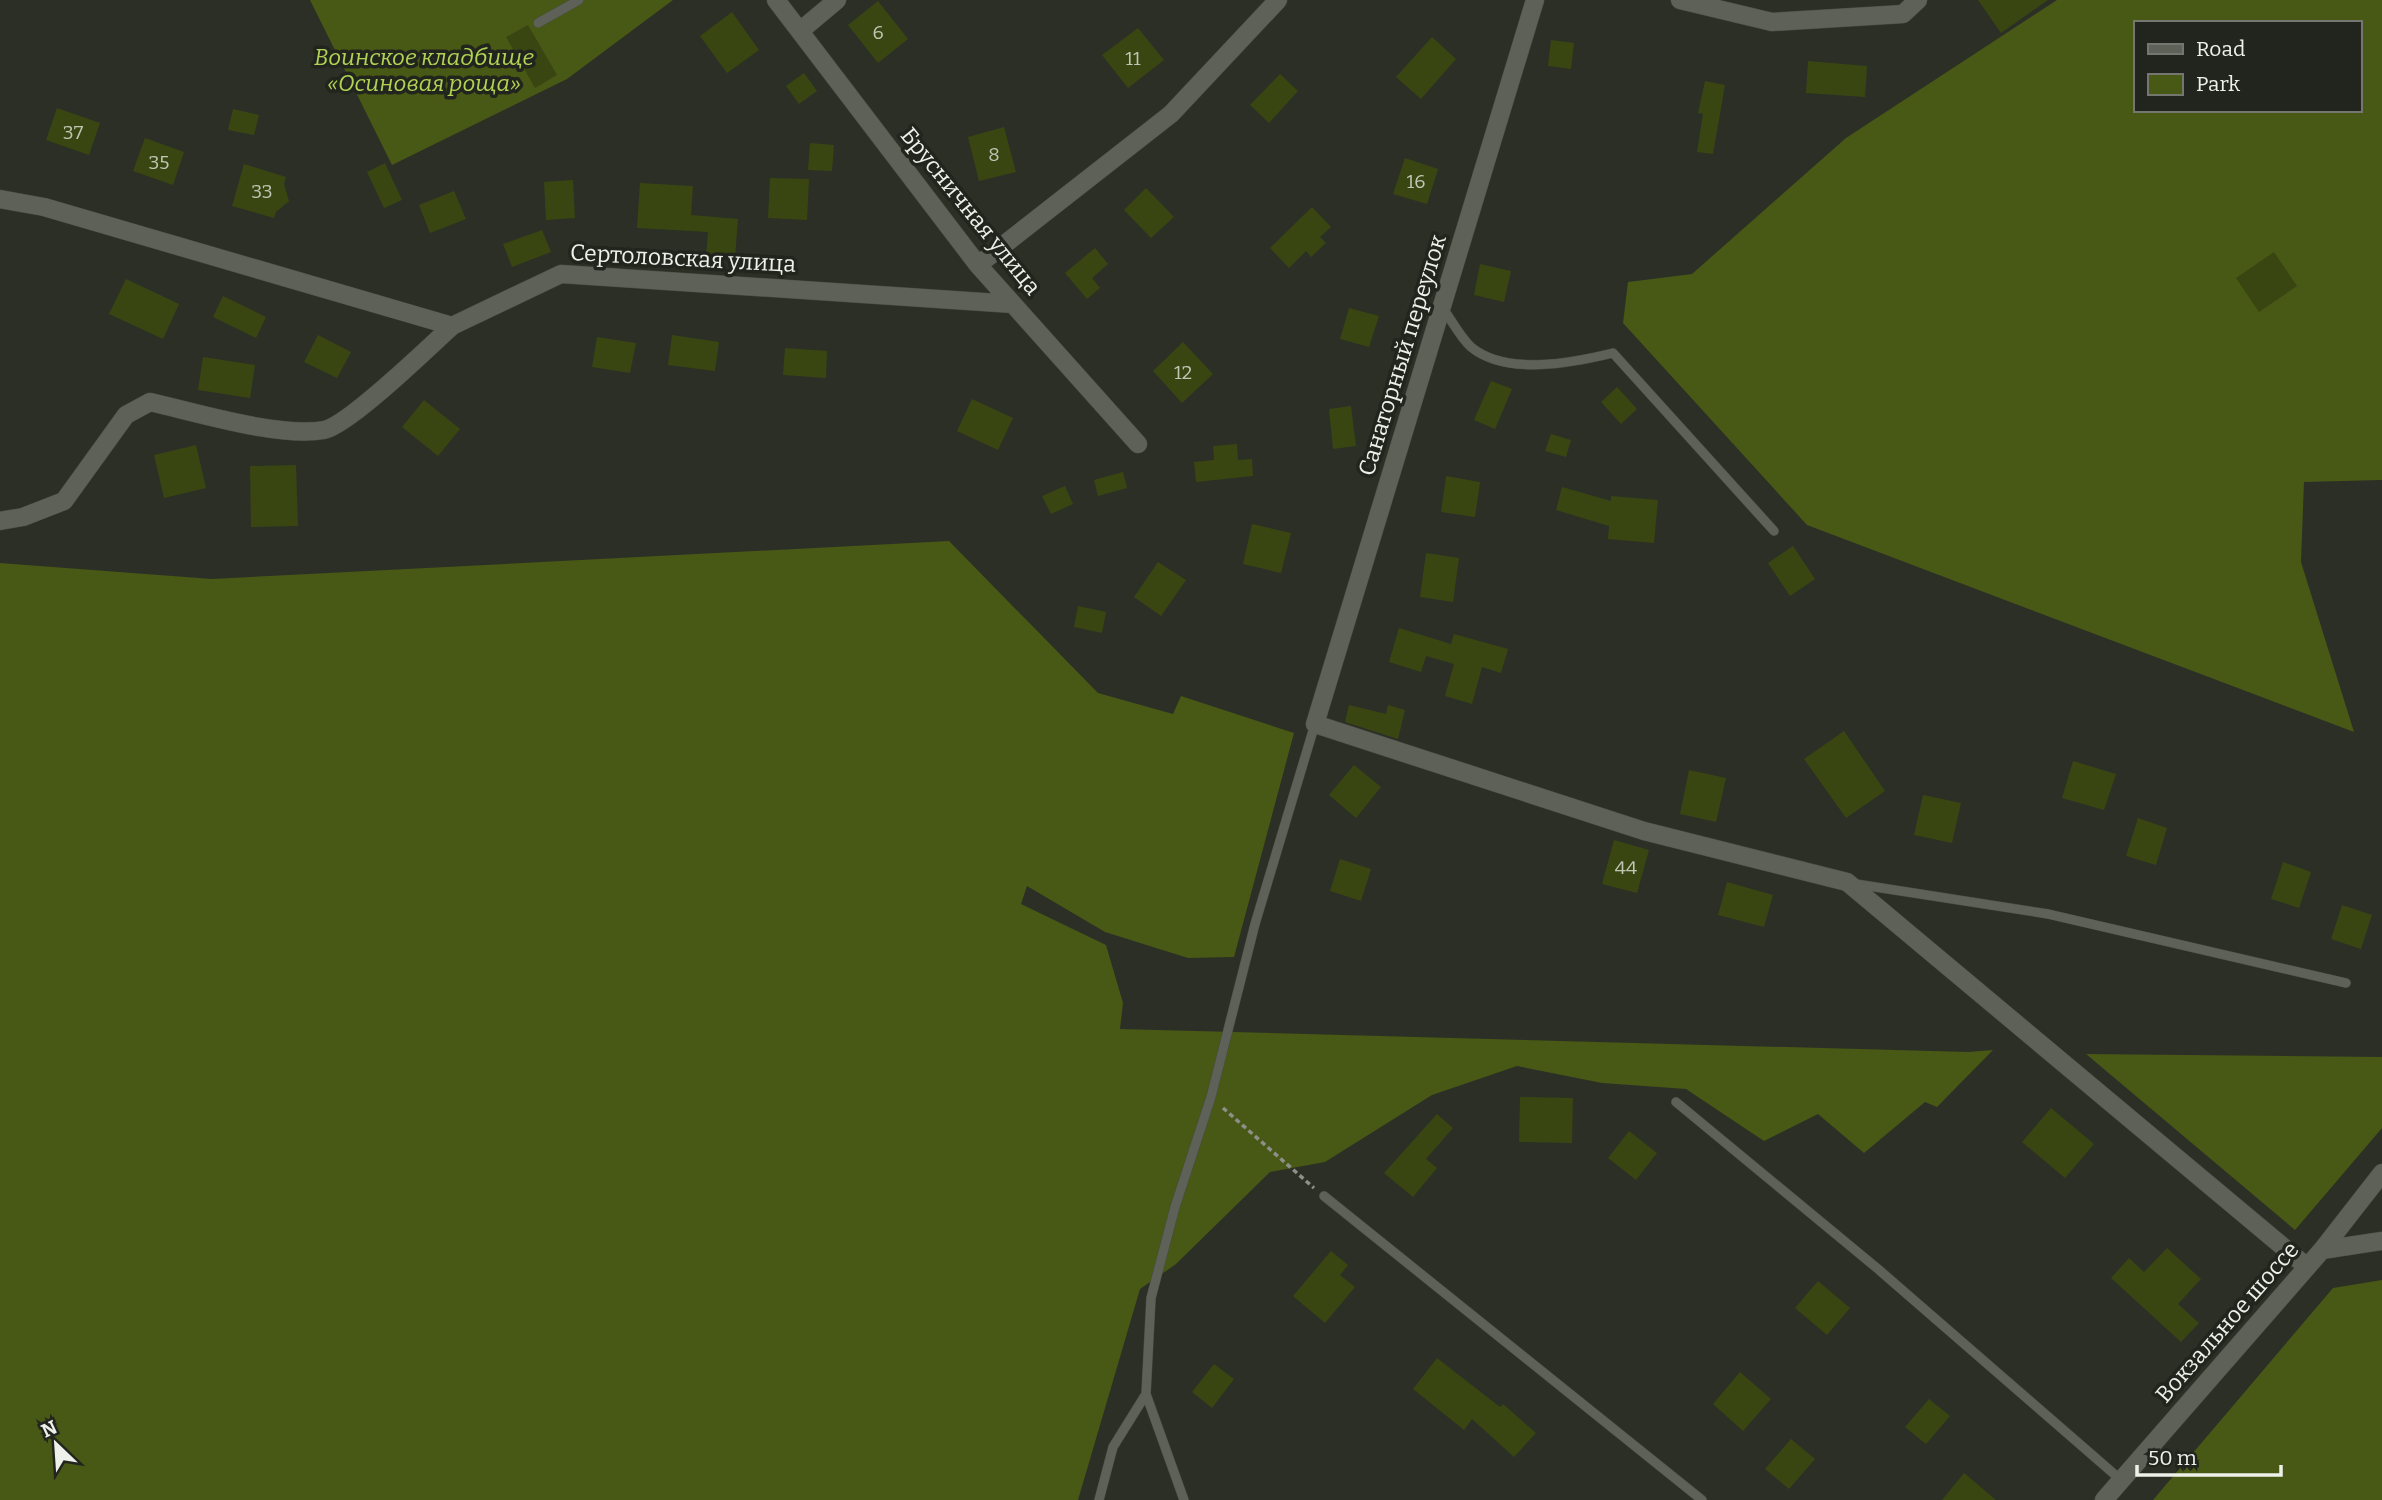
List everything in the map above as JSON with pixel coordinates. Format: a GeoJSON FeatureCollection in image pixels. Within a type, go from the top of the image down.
{"type":"FeatureCollection","features":[{"type":"Feature","properties":{"kind":"street","name":"Брусничная улица"},"geometry":{"type":"LineString","coordinates":[[776,0],[978,265],[1138,444]]}},
{"type":"Feature","properties":{"kind":"street"},"geometry":{"type":"LineString","coordinates":[[800,31],[837,0]]}},
{"type":"Feature","properties":{"kind":"street"},"geometry":{"type":"LineString","coordinates":[[978,265],[1171,114],[1278,0]]}},
{"type":"Feature","properties":{"kind":"street","name":"Санаторный переулок"},"geometry":{"type":"LineString","coordinates":[[1315,724],[1535,0]]}},
{"type":"Feature","properties":{"kind":"street"},"geometry":{"type":"LineString","coordinates":[[1680,0],[1772,22],[1903,14],[1918,0]]}},
{"type":"Feature","properties":{"kind":"street"},"geometry":{"type":"LineString","coordinates":[[0,199],[57,211],[452,326]]}},
{"type":"Feature","properties":{"kind":"street","name":"Сертоловская улица"},"geometry":{"type":"LineString","coordinates":[[0,521],[23,517],[64,500],[126,415],[150,402],[265,428],[325,430],[370,399],[452,326],[561,274],[1013,304]]}},
{"type":"Feature","properties":{"kind":"street"},"geometry":{"type":"LineString","coordinates":[[1315,724],[1644,831],[1847,883],[2306,1266]]}},
{"type":"Feature","properties":{"kind":"street","name":"Вокзальное шоссе"},"geometry":{"type":"LineString","coordinates":[[2104,1500],[2322,1250],[2382,1172]]}},
{"type":"Feature","properties":{"kind":"street"},"geometry":{"type":"LineString","coordinates":[[2322,1250],[2382,1241]]}},
{"type":"Feature","properties":{"kind":"lane"},"geometry":{"type":"LineString","coordinates":[[538,23],[579,0]]}},
{"type":"Feature","properties":{"kind":"lane"},"geometry":{"type":"LineString","coordinates":[[1442,307],[1471,347],[1508,364],[1570,364],[1612,353],[1774,531]]}},
{"type":"Feature","properties":{"kind":"lane"},"geometry":{"type":"LineString","coordinates":[[1185,1500],[1146,1394],[1151,1298],[1175,1207],[1210,1097],[1255,924],[1315,724]]}},
{"type":"Feature","properties":{"kind":"lane"},"geometry":{"type":"LineString","coordinates":[[1847,883],[2048,914],[2346,983]]}},
{"type":"Feature","properties":{"kind":"lane"},"geometry":{"type":"LineString","coordinates":[[1676,1102],[1878,1269],[2120,1480]]}},
{"type":"Feature","properties":{"kind":"lane"},"geometry":{"type":"LineString","coordinates":[[1324,1196],[1702,1500]]}},
{"type":"Feature","properties":{"kind":"lane"},"geometry":{"type":"LineString","coordinates":[[1099,1500],[1113,1447],[1146,1394]]}},
{"type":"Feature","properties":{"kind":"path"},"geometry":{"type":"LineString","coordinates":[[1210,1097],[1324,1196]]}},
{"type":"Feature","properties":{"kind":"green space","name":"Воинское кладбище «Осиновая роща»"},"geometry":{"type":"Polygon","coordinates":[[[310,0],[673,0],[567,79],[392,165],[310,0]]]}},
{"type":"Feature","properties":{"kind":"green space"},"geometry":{"type":"Polygon","coordinates":[[[2057,0],[2382,0],[2382,480],[2304,482],[2301,562],[2354,732],[1807,525],[1623,323],[1628,282],[1692,274],[1846,138],[2057,0]]]}},
{"type":"Feature","properties":{"kind":"green space"},"geometry":{"type":"Polygon","coordinates":[[[949,541],[1098,693],[1173,714],[1181,696],[1294,733],[1234,957],[1188,958],[1105,932],[1027,886],[1021,904],[1106,945],[1123,1003],[1120,1029],[1968,1052],[1993,1050],[1937,1107],[1925,1102],[1864,1153],[1818,1114],[1764,1141],[1686,1089],[1602,1083],[1517,1066],[1432,1095],[1325,1162],[1270,1172],[1176,1264],[1140,1289],[1078,1500],[0,1500],[0,563],[212,579],[949,541]]]}},
{"type":"Feature","properties":{"kind":"green space"},"geometry":{"type":"Polygon","coordinates":[[[2086,1054],[2382,1057],[2382,1128],[2295,1230],[2086,1054]]]}},
{"type":"Feature","properties":{"kind":"green space"},"geometry":{"type":"Polygon","coordinates":[[[2382,1280],[2382,1500],[2153,1500],[2333,1288],[2382,1280]]]}},
{"type":"Feature","properties":{"kind":"building"},"geometry":{"type":"Polygon","coordinates":[[[1978,0],[2048,0],[2001,33],[1978,0]]]}},
{"type":"Feature","properties":{"kind":"building"},"geometry":{"type":"Polygon","coordinates":[[[878,1],[908,39],[878,63],[848,25],[878,1]]]}},
{"type":"Feature","properties":{"kind":"building"},"geometry":{"type":"Polygon","coordinates":[[[732,12],[759,50],[727,73],[700,36],[732,12]]]}},
{"type":"Feature","properties":{"kind":"building"},"geometry":{"type":"Polygon","coordinates":[[[528,25],[557,75],[535,88],[506,37],[528,25]]]}},
{"type":"Feature","properties":{"kind":"building"},"geometry":{"type":"Polygon","coordinates":[[[1138,28],[1164,60],[1128,88],[1102,55],[1138,28]]]}},
{"type":"Feature","properties":{"kind":"building"},"geometry":{"type":"Polygon","coordinates":[[[1432,37],[1456,59],[1421,99],[1396,77],[1432,37]]]}},
{"type":"Feature","properties":{"kind":"building"},"geometry":{"type":"Polygon","coordinates":[[[1551,40],[1574,43],[1571,69],[1548,66],[1551,40]]]}},
{"type":"Feature","properties":{"kind":"building"},"geometry":{"type":"Polygon","coordinates":[[[1808,61],[1867,66],[1865,97],[1806,93],[1808,61]]]}},
{"type":"Feature","properties":{"kind":"building"},"geometry":{"type":"Polygon","coordinates":[[[804,73],[817,91],[799,104],[786,86],[804,73]]]}},
{"type":"Feature","properties":{"kind":"building"},"geometry":{"type":"Polygon","coordinates":[[[1280,74],[1298,91],[1269,123],[1250,105],[1280,74]]]}},
{"type":"Feature","properties":{"kind":"building"},"geometry":{"type":"Polygon","coordinates":[[[1705,81],[1725,85],[1713,154],[1697,152],[1703,114],[1698,113],[1705,81]]]}},
{"type":"Feature","properties":{"kind":"building"},"geometry":{"type":"Polygon","coordinates":[[[57,108],[100,123],[89,155],[46,140],[57,108]]]}},
{"type":"Feature","properties":{"kind":"building"},"geometry":{"type":"Polygon","coordinates":[[[233,109],[259,115],[254,135],[228,130],[233,109]]]}},
{"type":"Feature","properties":{"kind":"building"},"geometry":{"type":"Polygon","coordinates":[[[1004,127],[1016,172],[979,181],[968,137],[1004,127]]]}},
{"type":"Feature","properties":{"kind":"building"},"geometry":{"type":"Polygon","coordinates":[[[145,138],[184,152],[173,185],[133,171],[145,138]]]}},
{"type":"Feature","properties":{"kind":"building"},"geometry":{"type":"Polygon","coordinates":[[[810,143],[834,145],[832,171],[808,170],[810,143]]]}},
{"type":"Feature","properties":{"kind":"building"},"geometry":{"type":"Polygon","coordinates":[[[1405,158],[1438,169],[1427,204],[1393,194],[1405,158]]]}},
{"type":"Feature","properties":{"kind":"building"},"geometry":{"type":"Polygon","coordinates":[[[385,163],[402,200],[384,208],[367,172],[385,163]]]}},
{"type":"Feature","properties":{"kind":"building"},"geometry":{"type":"Polygon","coordinates":[[[244,164],[286,177],[284,184],[289,201],[276,212],[274,218],[232,206],[244,164]]]}},
{"type":"Feature","properties":{"kind":"building"},"geometry":{"type":"Polygon","coordinates":[[[770,178],[809,179],[807,220],[768,218],[770,178]]]}},
{"type":"Feature","properties":{"kind":"building"},"geometry":{"type":"Polygon","coordinates":[[[573,180],[575,218],[546,220],[544,182],[573,180]]]}},
{"type":"Feature","properties":{"kind":"building"},"geometry":{"type":"Polygon","coordinates":[[[640,183],[693,186],[691,215],[738,219],[735,258],[706,256],[708,232],[637,228],[640,183]]]}},
{"type":"Feature","properties":{"kind":"building"},"geometry":{"type":"Polygon","coordinates":[[[1146,188],[1174,217],[1151,238],[1124,210],[1146,188]]]}},
{"type":"Feature","properties":{"kind":"building"},"geometry":{"type":"Polygon","coordinates":[[[454,191],[466,219],[430,233],[419,205],[454,191]]]}},
{"type":"Feature","properties":{"kind":"building"},"geometry":{"type":"Polygon","coordinates":[[[1312,207],[1331,227],[1320,237],[1326,243],[1311,257],[1306,251],[1289,268],[1270,248],[1312,207]]]}},
{"type":"Feature","properties":{"kind":"building"},"geometry":{"type":"Polygon","coordinates":[[[542,230],[551,252],[512,267],[503,244],[542,230]]]}},
{"type":"Feature","properties":{"kind":"building"},"geometry":{"type":"Polygon","coordinates":[[[1095,248],[1108,264],[1092,278],[1100,288],[1087,299],[1065,273],[1095,248]]]}},
{"type":"Feature","properties":{"kind":"building"},"geometry":{"type":"Polygon","coordinates":[[[2274,252],[2297,286],[2259,312],[2236,278],[2274,252]]]}},
{"type":"Feature","properties":{"kind":"building"},"geometry":{"type":"Polygon","coordinates":[[[1480,264],[1511,271],[1504,302],[1474,295],[1480,264]]]}},
{"type":"Feature","properties":{"kind":"building"},"geometry":{"type":"Polygon","coordinates":[[[126,279],[179,304],[163,339],[109,314],[126,279]]]}},
{"type":"Feature","properties":{"kind":"building"},"geometry":{"type":"Polygon","coordinates":[[[223,296],[266,317],[256,338],[213,317],[223,296]]]}},
{"type":"Feature","properties":{"kind":"building"},"geometry":{"type":"Polygon","coordinates":[[[1349,308],[1379,316],[1369,347],[1340,339],[1349,308]]]}},
{"type":"Feature","properties":{"kind":"building"},"geometry":{"type":"Polygon","coordinates":[[[318,335],[351,352],[337,378],[304,362],[318,335]]]}},
{"type":"Feature","properties":{"kind":"building"},"geometry":{"type":"Polygon","coordinates":[[[672,335],[719,342],[715,371],[668,365],[672,335]]]}},
{"type":"Feature","properties":{"kind":"building"},"geometry":{"type":"Polygon","coordinates":[[[597,337],[636,343],[630,373],[592,367],[597,337]]]}},
{"type":"Feature","properties":{"kind":"building"},"geometry":{"type":"Polygon","coordinates":[[[1183,342],[1213,374],[1182,403],[1153,371],[1183,342]]]}},
{"type":"Feature","properties":{"kind":"building"},"geometry":{"type":"Polygon","coordinates":[[[785,348],[827,351],[826,378],[783,375],[785,348]]]}},
{"type":"Feature","properties":{"kind":"building"},"geometry":{"type":"Polygon","coordinates":[[[203,357],[255,365],[250,398],[198,390],[203,357]]]}},
{"type":"Feature","properties":{"kind":"building"},"geometry":{"type":"Polygon","coordinates":[[[1491,381],[1512,389],[1495,429],[1474,420],[1491,381]]]}},
{"type":"Feature","properties":{"kind":"building"},"geometry":{"type":"Polygon","coordinates":[[[1617,387],[1637,409],[1621,424],[1601,402],[1617,387]]]}},
{"type":"Feature","properties":{"kind":"building"},"geometry":{"type":"Polygon","coordinates":[[[972,399],[1013,418],[998,450],[957,431],[972,399]]]}},
{"type":"Feature","properties":{"kind":"building"},"geometry":{"type":"Polygon","coordinates":[[[424,400],[460,429],[438,456],[402,427],[424,400]]]}},
{"type":"Feature","properties":{"kind":"building"},"geometry":{"type":"Polygon","coordinates":[[[1351,406],[1356,446],[1333,449],[1329,409],[1351,406]]]}},
{"type":"Feature","properties":{"kind":"building"},"geometry":{"type":"Polygon","coordinates":[[[1551,434],[1571,440],[1566,457],[1545,451],[1551,434]]]}},
{"type":"Feature","properties":{"kind":"building"},"geometry":{"type":"Polygon","coordinates":[[[1237,444],[1238,460],[1252,459],[1253,476],[1196,482],[1194,462],[1214,460],[1213,446],[1237,444]]]}},
{"type":"Feature","properties":{"kind":"building"},"geometry":{"type":"Polygon","coordinates":[[[196,445],[206,488],[164,498],[154,455],[196,445]]]}},
{"type":"Feature","properties":{"kind":"building"},"geometry":{"type":"Polygon","coordinates":[[[296,465],[298,526],[251,527],[250,466],[296,465]]]}},
{"type":"Feature","properties":{"kind":"building"},"geometry":{"type":"Polygon","coordinates":[[[1123,472],[1127,488],[1098,496],[1094,480],[1123,472]]]}},
{"type":"Feature","properties":{"kind":"building"},"geometry":{"type":"Polygon","coordinates":[[[1446,476],[1480,482],[1475,517],[1441,512],[1446,476]]]}},
{"type":"Feature","properties":{"kind":"building"},"geometry":{"type":"Polygon","coordinates":[[[1065,486],[1073,504],[1051,514],[1042,496],[1065,486]]]}},
{"type":"Feature","properties":{"kind":"building"},"geometry":{"type":"Polygon","coordinates":[[[1562,487],[1611,501],[1611,496],[1658,500],[1654,543],[1608,539],[1609,526],[1556,510],[1562,487]]]}},
{"type":"Feature","properties":{"kind":"building"},"geometry":{"type":"Polygon","coordinates":[[[1252,524],[1291,533],[1281,573],[1243,564],[1252,524]]]}},
{"type":"Feature","properties":{"kind":"building"},"geometry":{"type":"Polygon","coordinates":[[[1793,546],[1815,579],[1790,596],[1768,563],[1793,546]]]}},
{"type":"Feature","properties":{"kind":"building"},"geometry":{"type":"Polygon","coordinates":[[[1426,553],[1459,558],[1453,602],[1420,597],[1426,553]]]}},
{"type":"Feature","properties":{"kind":"building"},"geometry":{"type":"Polygon","coordinates":[[[1158,562],[1186,580],[1161,616],[1134,597],[1158,562]]]}},
{"type":"Feature","properties":{"kind":"building"},"geometry":{"type":"Polygon","coordinates":[[[1078,606],[1106,612],[1102,633],[1074,627],[1078,606]]]}},
{"type":"Feature","properties":{"kind":"building"},"geometry":{"type":"Polygon","coordinates":[[[1399,628],[1451,644],[1454,634],[1508,649],[1501,673],[1482,667],[1472,704],[1445,696],[1454,664],[1426,656],[1421,672],[1389,662],[1399,628]]]}},
{"type":"Feature","properties":{"kind":"building"},"geometry":{"type":"Polygon","coordinates":[[[1349,705],[1386,714],[1388,705],[1405,710],[1398,739],[1345,722],[1349,705]]]}},
{"type":"Feature","properties":{"kind":"building"},"geometry":{"type":"Polygon","coordinates":[[[1844,731],[1885,791],[1846,818],[1804,759],[1844,731]]]}},
{"type":"Feature","properties":{"kind":"building"},"geometry":{"type":"Polygon","coordinates":[[[2073,761],[2116,774],[2104,810],[2062,798],[2073,761]]]}},
{"type":"Feature","properties":{"kind":"building"},"geometry":{"type":"Polygon","coordinates":[[[1354,765],[1381,787],[1356,818],[1329,795],[1354,765]]]}},
{"type":"Feature","properties":{"kind":"building"},"geometry":{"type":"Polygon","coordinates":[[[1689,770],[1726,778],[1716,822],[1680,814],[1689,770]]]}},
{"type":"Feature","properties":{"kind":"building"},"geometry":{"type":"Polygon","coordinates":[[[1923,795],[1961,803],[1952,843],[1914,835],[1923,795]]]}},
{"type":"Feature","properties":{"kind":"building"},"geometry":{"type":"Polygon","coordinates":[[[2138,818],[2167,828],[2156,865],[2126,856],[2138,818]]]}},
{"type":"Feature","properties":{"kind":"building"},"geometry":{"type":"Polygon","coordinates":[[[1614,840],[1649,850],[1637,893],[1602,884],[1614,840]]]}},
{"type":"Feature","properties":{"kind":"building"},"geometry":{"type":"Polygon","coordinates":[[[1340,859],[1371,869],[1361,901],[1330,891],[1340,859]]]}},
{"type":"Feature","properties":{"kind":"building"},"geometry":{"type":"Polygon","coordinates":[[[2283,862],[2311,872],[2299,908],[2271,899],[2283,862]]]}},
{"type":"Feature","properties":{"kind":"building"},"geometry":{"type":"Polygon","coordinates":[[[1727,882],[1773,895],[1764,927],[1718,915],[1727,882]]]}},
{"type":"Feature","properties":{"kind":"building"},"geometry":{"type":"Polygon","coordinates":[[[2342,905],[2372,915],[2361,949],[2331,939],[2342,905]]]}},
{"type":"Feature","properties":{"kind":"building"},"geometry":{"type":"Polygon","coordinates":[[[1520,1097],[1573,1098],[1572,1143],[1519,1142],[1520,1097]]]}},
{"type":"Feature","properties":{"kind":"building"},"geometry":{"type":"Polygon","coordinates":[[[2051,1108],[2094,1144],[2065,1178],[2022,1142],[2051,1108]]]}},
{"type":"Feature","properties":{"kind":"building"},"geometry":{"type":"Polygon","coordinates":[[[1437,1114],[1453,1128],[1426,1159],[1437,1168],[1413,1197],[1384,1173],[1437,1114]]]}},
{"type":"Feature","properties":{"kind":"building"},"geometry":{"type":"Polygon","coordinates":[[[1629,1131],[1657,1153],[1636,1180],[1608,1158],[1629,1131]]]}},
{"type":"Feature","properties":{"kind":"building"},"geometry":{"type":"Polygon","coordinates":[[[2167,1248],[2201,1279],[2178,1304],[2199,1323],[2181,1342],[2111,1278],[2129,1258],[2144,1272],[2167,1248]]]}},
{"type":"Feature","properties":{"kind":"building"},"geometry":{"type":"Polygon","coordinates":[[[1331,1251],[1348,1265],[1340,1275],[1355,1287],[1325,1323],[1293,1296],[1331,1251]]]}},
{"type":"Feature","properties":{"kind":"building"},"geometry":{"type":"Polygon","coordinates":[[[1818,1281],[1850,1308],[1827,1335],[1795,1308],[1818,1281]]]}},
{"type":"Feature","properties":{"kind":"building"},"geometry":{"type":"Polygon","coordinates":[[[1437,1358],[1500,1407],[1503,1404],[1536,1433],[1514,1457],[1472,1419],[1464,1430],[1413,1389],[1437,1358]]]}},
{"type":"Feature","properties":{"kind":"building"},"geometry":{"type":"Polygon","coordinates":[[[1214,1364],[1234,1379],[1212,1408],[1192,1392],[1214,1364]]]}},
{"type":"Feature","properties":{"kind":"building"},"geometry":{"type":"Polygon","coordinates":[[[1740,1372],[1771,1399],[1743,1431],[1713,1404],[1740,1372]]]}},
{"type":"Feature","properties":{"kind":"building"},"geometry":{"type":"Polygon","coordinates":[[[1929,1399],[1950,1416],[1926,1444],[1905,1427],[1929,1399]]]}},
{"type":"Feature","properties":{"kind":"building"},"geometry":{"type":"Polygon","coordinates":[[[1791,1439],[1815,1459],[1789,1489],[1765,1469],[1791,1439]]]}},
{"type":"Feature","properties":{"kind":"building"},"geometry":{"type":"Polygon","coordinates":[[[1964,1473],[1996,1500],[1942,1500],[1964,1473]]]}}]}
